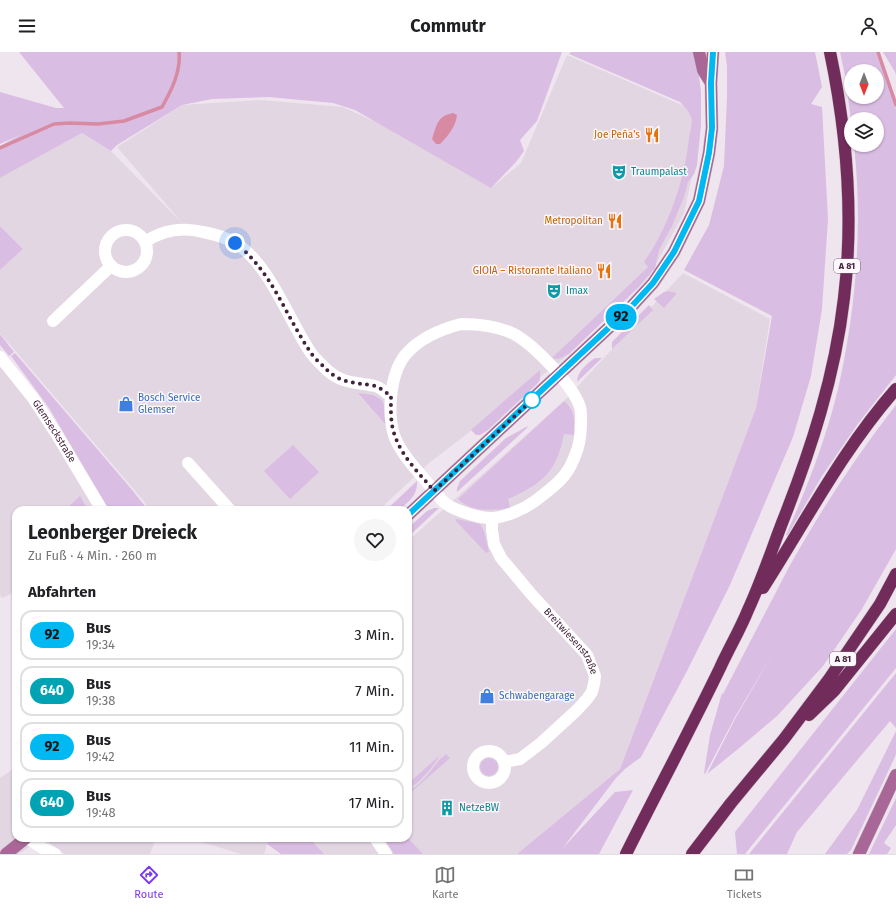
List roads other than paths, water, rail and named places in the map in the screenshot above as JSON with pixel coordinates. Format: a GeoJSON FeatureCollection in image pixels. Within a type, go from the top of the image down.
{"type":"FeatureCollection","features":[{"type":"Feature","properties":{"kind":"highway","name":"A 81"},"geometry":{"type":"LineString","coordinates":[[626,854],[698,714],[748,611],[811,447],[827,393],[834,363],[844,297],[847,265],[848,196],[845,142],[830,52]]}},
{"type":"Feature","properties":{"kind":"highway","name":"A 81"},"geometry":{"type":"LineString","coordinates":[[748,611],[841,461],[882,405],[896,389]]}},
{"type":"Feature","properties":{"kind":"highway","name":"A 81"},"geometry":{"type":"LineString","coordinates":[[692,854],[731,803],[784,739],[857,640],[880,604],[896,574]]}},
{"type":"Feature","properties":{"kind":"highway"},"geometry":{"type":"LineString","coordinates":[[784,739],[834,691],[896,614]]}},
{"type":"Feature","properties":{"kind":"main road"},"geometry":{"type":"LineString","coordinates":[[700,52],[703,70],[711,83]]}},
{"type":"Feature","properties":{"kind":"main road"},"geometry":{"type":"LineString","coordinates":[[412,511],[644,294],[674,252],[699,201],[709,153],[713,120],[711,83],[713,52]]}},
{"type":"Feature","properties":{"kind":"main road"},"geometry":{"type":"LineString","coordinates":[[859,854],[896,775]]}},
{"type":"Feature","properties":{"kind":"main road"},"geometry":{"type":"LineString","coordinates":[[6,854],[22,842]]}},
{"type":"Feature","properties":{"kind":"street"},"geometry":{"type":"LineString","coordinates":[[145,242],[152,237],[164,233],[185,229],[219,235],[235,243],[264,271],[309,351],[329,371],[352,384],[377,386],[391,396]]}},
{"type":"Feature","properties":{"kind":"street"},"geometry":{"type":"LineString","coordinates":[[121,231],[128,231],[135,232],[141,236],[147,249],[145,261],[135,270],[129,272],[116,270],[111,266],[105,253],[109,239],[114,234],[121,231]]}},
{"type":"Feature","properties":{"kind":"street"},"geometry":{"type":"LineString","coordinates":[[53,321],[111,266]]}},
{"type":"Feature","properties":{"kind":"street"},"geometry":{"type":"LineString","coordinates":[[461,324],[478,324],[514,334],[547,360],[559,375],[581,408],[581,436],[579,445],[570,467],[560,482],[530,504],[510,513],[492,518],[465,514],[446,504],[414,467],[394,436],[391,396],[398,368],[407,352],[421,341],[443,329],[461,324]]}},
{"type":"Feature","properties":{"kind":"street","name":"Glemseckstraße"},"geometry":{"type":"LineString","coordinates":[[0,357],[33,398],[100,506]]}},
{"type":"Feature","properties":{"kind":"street"},"geometry":{"type":"LineString","coordinates":[[188,463],[226,506]]}},
{"type":"Feature","properties":{"kind":"street","name":"Breitwiesenstraße"},"geometry":{"type":"LineString","coordinates":[[492,518],[494,544],[501,558],[532,595],[587,655],[595,676],[592,692],[577,710],[541,743],[520,759],[504,762]]}},
{"type":"Feature","properties":{"kind":"street"},"geometry":{"type":"LineString","coordinates":[[33,842],[55,854]]}},
{"type":"Feature","properties":{"kind":"street"},"geometry":{"type":"LineString","coordinates":[[378,842],[386,854]]}},
{"type":"Feature","properties":{"kind":"waterway"},"geometry":{"type":"LineString","coordinates":[[0,148],[54,124],[98,124],[124,121],[162,107],[172,88],[177,74],[179,52]]}},
{"type":"Feature","properties":{"kind":"waterway"},"geometry":{"type":"LineString","coordinates":[[878,52],[896,105]]}},
{"type":"Feature","properties":{"kind":"place","name":"Joe Peña’s"},"geometry":{"type":"Point","coordinates":[652,135]}},
{"type":"Feature","properties":{"kind":"place","name":"Traumpalast"},"geometry":{"type":"Point","coordinates":[619,172]}},
{"type":"Feature","properties":{"kind":"place","name":"Metropolitan"},"geometry":{"type":"Point","coordinates":[615,221]}},
{"type":"Feature","properties":{"kind":"place","name":"GIOIA – Ristorante Italiano"},"geometry":{"type":"Point","coordinates":[604,271]}},
{"type":"Feature","properties":{"kind":"place","name":"Imax"},"geometry":{"type":"Point","coordinates":[554,291]}},
{"type":"Feature","properties":{"kind":"place","name":"Bosch Service Glemser"},"geometry":{"type":"Point","coordinates":[126,404]}},
{"type":"Feature","properties":{"kind":"place","name":"Schwabengarage"},"geometry":{"type":"Point","coordinates":[487,696]}},
{"type":"Feature","properties":{"kind":"place","name":"NetzeBW"},"geometry":{"type":"Point","coordinates":[447,808]}}]}
